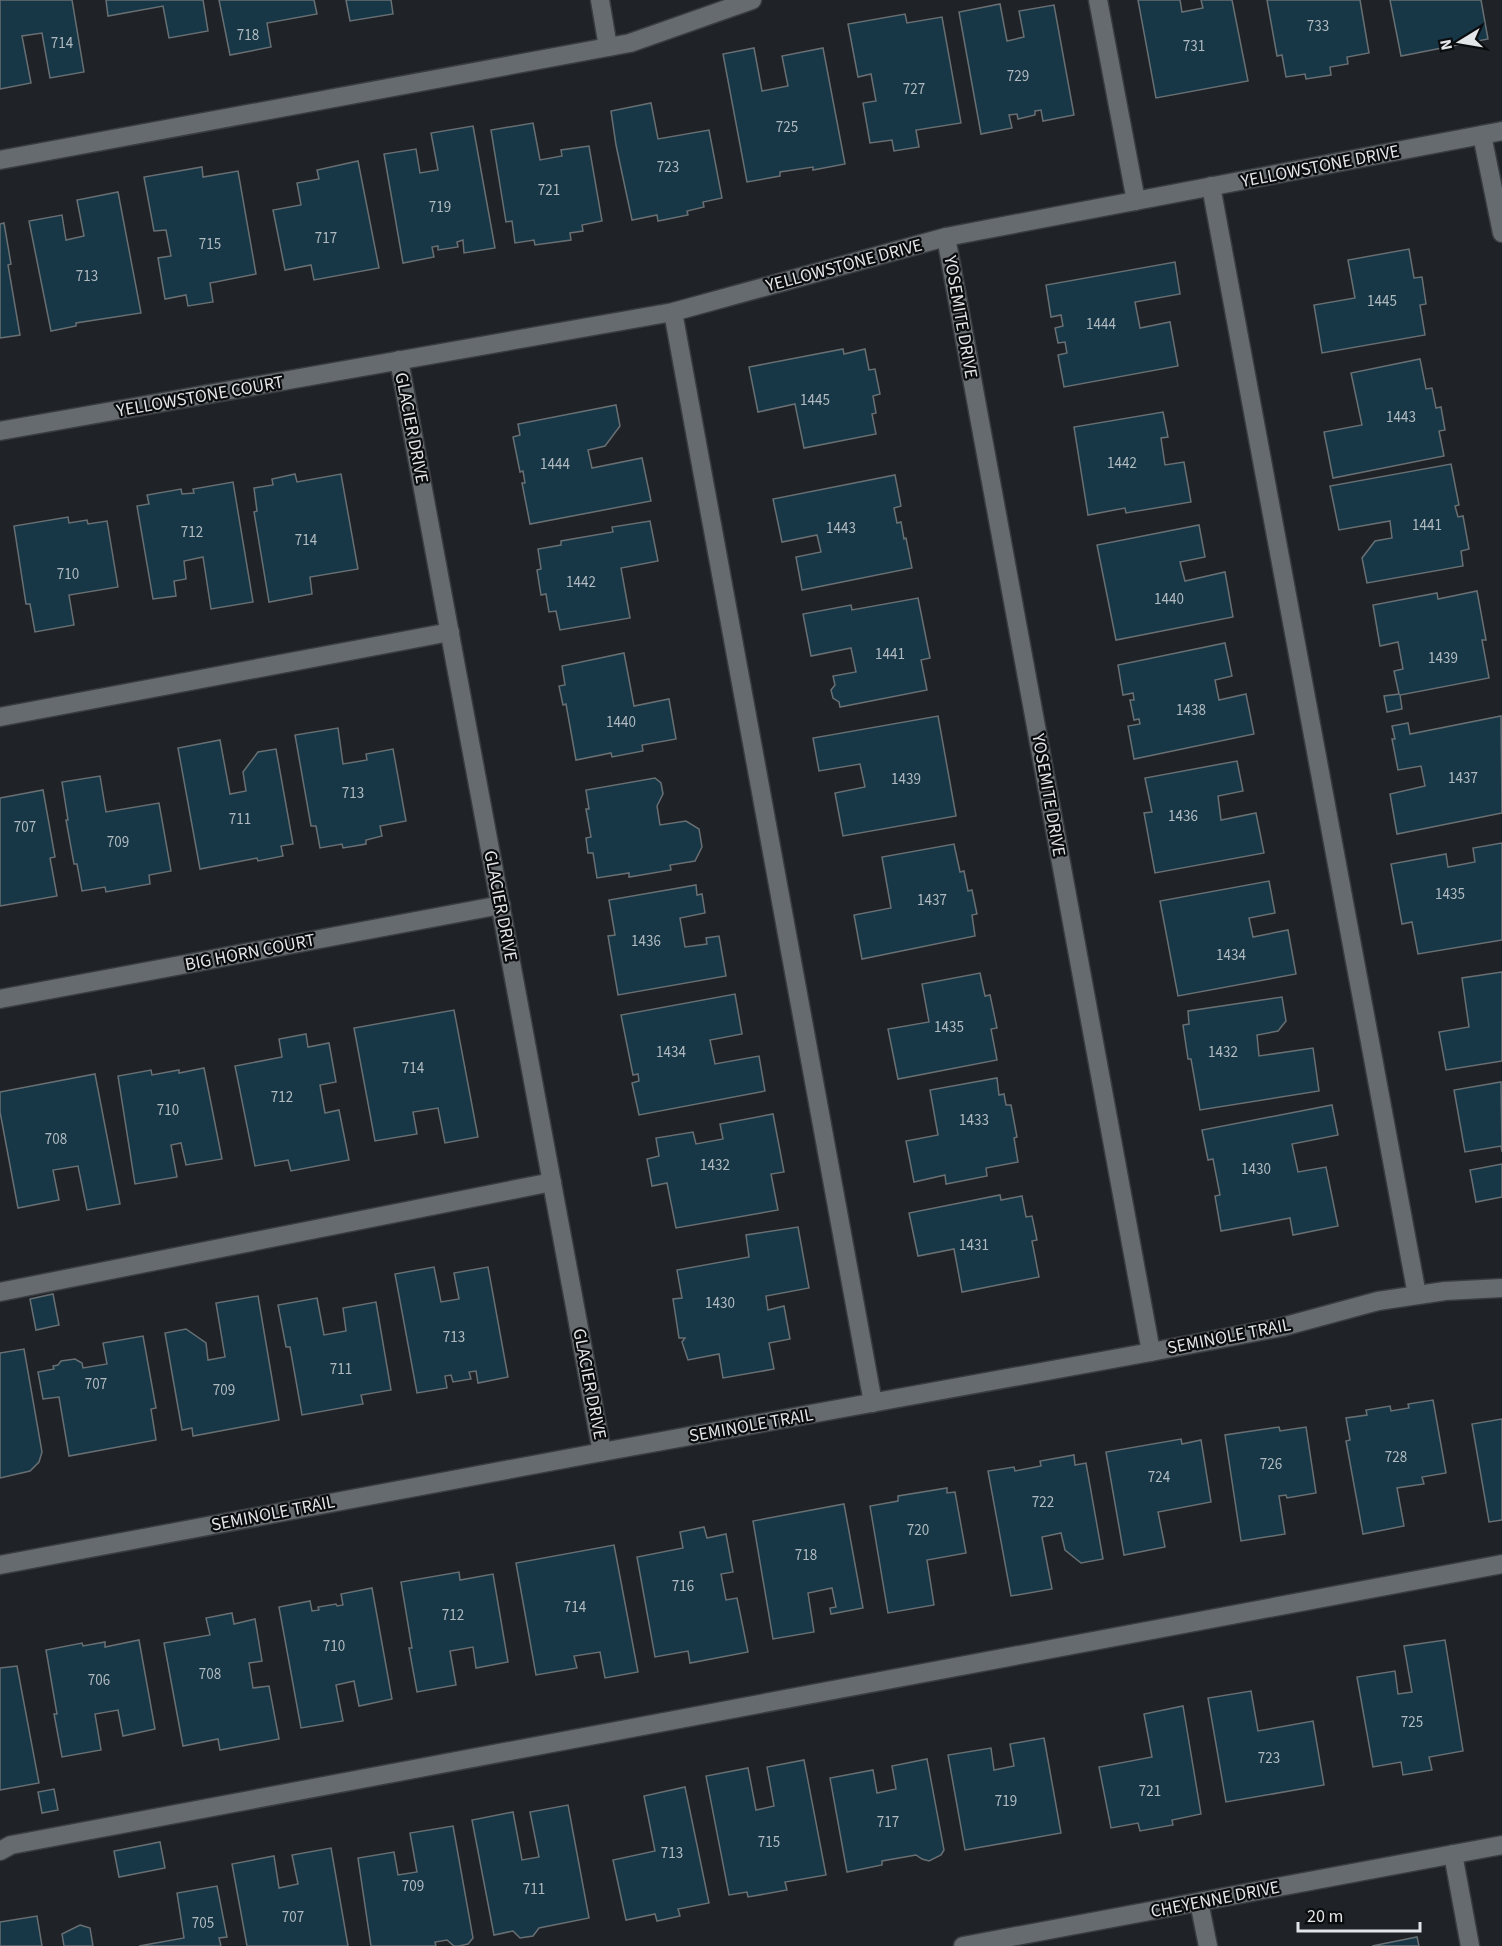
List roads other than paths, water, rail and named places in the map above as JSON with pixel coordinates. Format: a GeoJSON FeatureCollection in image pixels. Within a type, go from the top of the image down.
{"type":"FeatureCollection","features":[{"type":"Feature","properties":{"kind":"street"},"geometry":{"type":"LineString","coordinates":[[600,0],[608,47]]}},
{"type":"Feature","properties":{"kind":"street"},"geometry":{"type":"LineString","coordinates":[[0,160],[630,43],[752,0]]}},
{"type":"Feature","properties":{"kind":"street"},"geometry":{"type":"LineString","coordinates":[[1098,0],[1136,201]]}},
{"type":"Feature","properties":{"kind":"street","name":"YELLOWSTONE DRIVE"},"geometry":{"type":"LineString","coordinates":[[399,360],[673,312],[946,237],[1502,131]]}},
{"type":"Feature","properties":{"kind":"street"},"geometry":{"type":"LineString","coordinates":[[1482,135],[1502,233]]}},
{"type":"Feature","properties":{"kind":"street"},"geometry":{"type":"LineString","coordinates":[[1211,186],[1417,1295]]}},
{"type":"Feature","properties":{"kind":"street","name":"YOSEMITE DRIVE"},"geometry":{"type":"LineString","coordinates":[[946,237],[1151,1352]]}},
{"type":"Feature","properties":{"kind":"street"},"geometry":{"type":"LineString","coordinates":[[673,312],[873,1402]]}},
{"type":"Feature","properties":{"kind":"street","name":"YELLOWSTONE COURT"},"geometry":{"type":"LineString","coordinates":[[0,431],[399,360]]}},
{"type":"Feature","properties":{"kind":"street","name":"GLACIER DRIVE"},"geometry":{"type":"LineString","coordinates":[[399,360],[602,1452]]}},
{"type":"Feature","properties":{"kind":"street"},"geometry":{"type":"LineString","coordinates":[[0,717],[450,632]]}},
{"type":"Feature","properties":{"kind":"street","name":"BIG HORN COURT"},"geometry":{"type":"LineString","coordinates":[[0,999],[501,905]]}},
{"type":"Feature","properties":{"kind":"street"},"geometry":{"type":"LineString","coordinates":[[0,1292],[552,1182]]}},
{"type":"Feature","properties":{"kind":"street","name":"SEMINOLE TRAIL"},"geometry":{"type":"LineString","coordinates":[[0,1565],[1282,1327],[1378,1301],[1417,1295],[1502,1288]]}},
{"type":"Feature","properties":{"kind":"street"},"geometry":{"type":"LineString","coordinates":[[0,1851],[11,1845],[1502,1564]]}},
{"type":"Feature","properties":{"kind":"street","name":"CHEYENNE DRIVE"},"geometry":{"type":"LineString","coordinates":[[963,1946],[1502,1845]]}},
{"type":"Feature","properties":{"kind":"street"},"geometry":{"type":"LineString","coordinates":[[1453,1854],[1470,1946]]}},
{"type":"Feature","properties":{"kind":"street"},"geometry":{"type":"LineString","coordinates":[[1199,1902],[1208,1946]]}}]}
